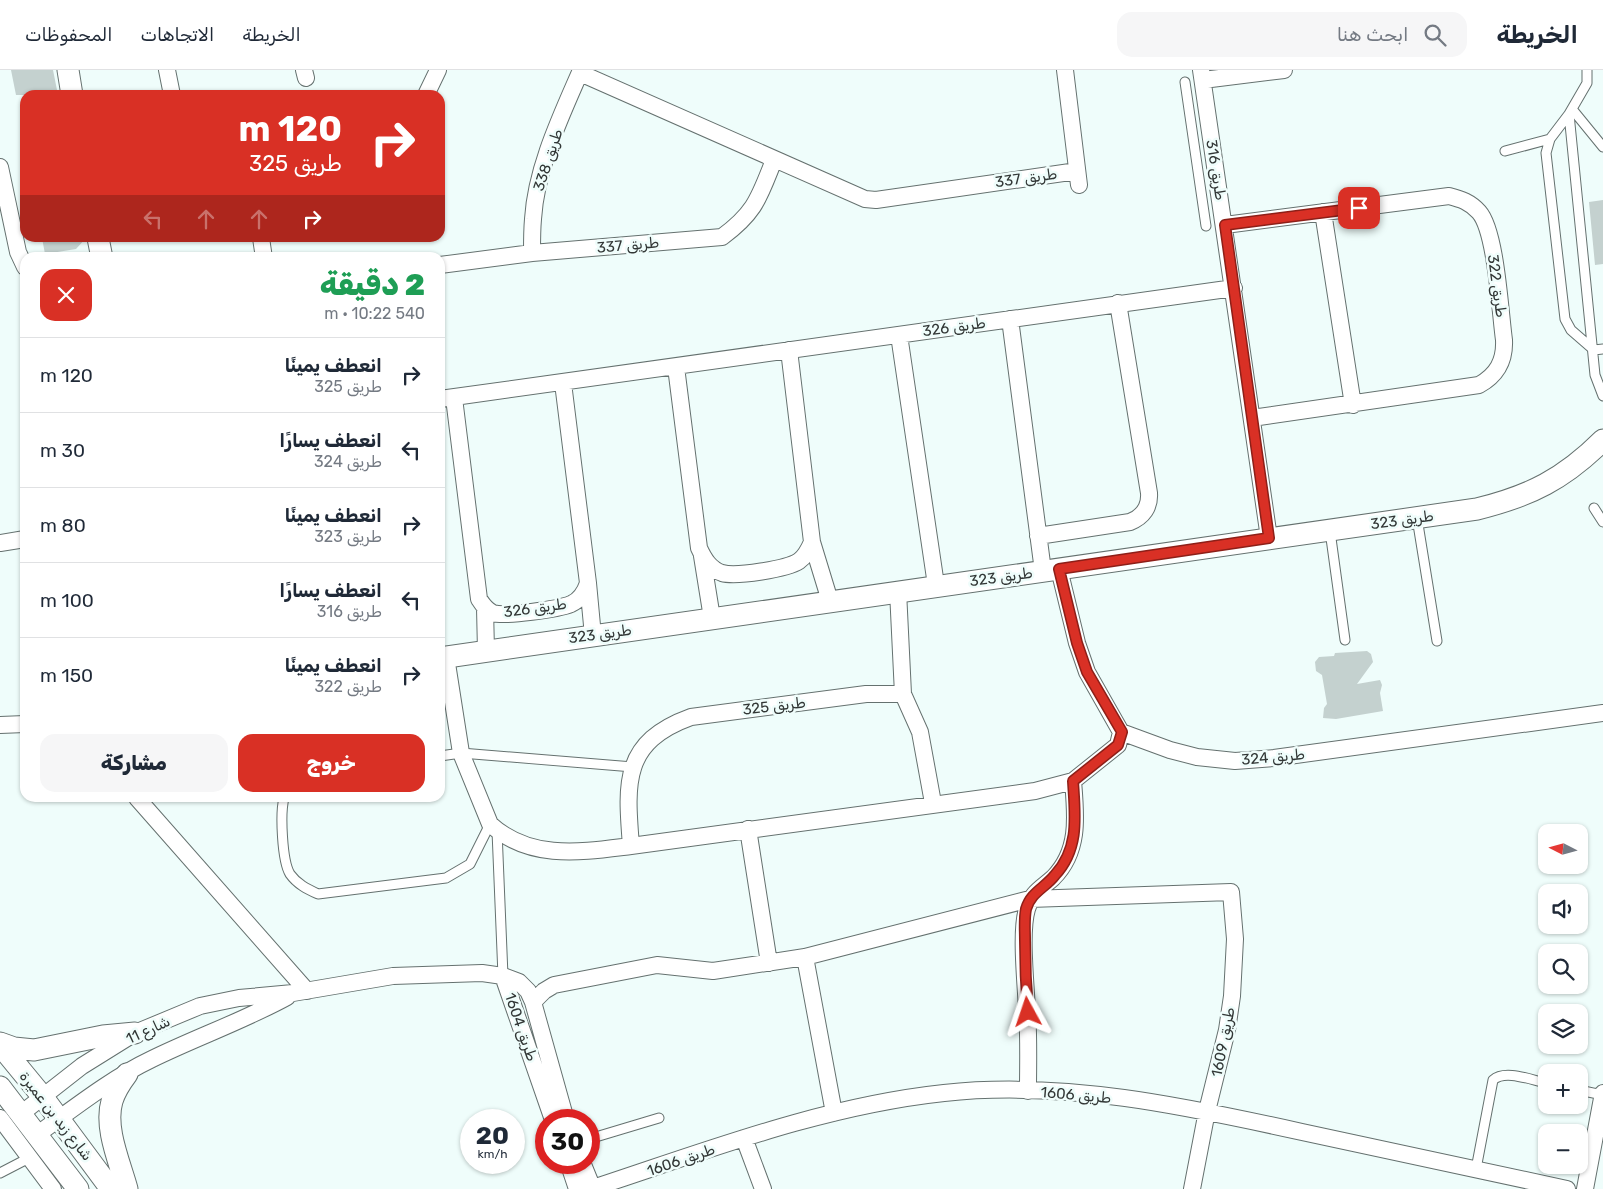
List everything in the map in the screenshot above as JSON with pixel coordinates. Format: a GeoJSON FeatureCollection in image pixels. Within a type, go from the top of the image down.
{"type":"FeatureCollection","features":[{"type":"Feature","properties":{"kind":"street"},"geometry":{"type":"LineString","coordinates":[[68,70],[71,90]]}},
{"type":"Feature","properties":{"kind":"street"},"geometry":{"type":"LineString","coordinates":[[79,70],[82,90]]}},
{"type":"Feature","properties":{"kind":"street"},"geometry":{"type":"LineString","coordinates":[[167,70],[171,90]]}},
{"type":"Feature","properties":{"kind":"street"},"geometry":{"type":"LineString","coordinates":[[428,90],[438,70]]}},
{"type":"Feature","properties":{"kind":"street","name":"طريق 337"},"geometry":{"type":"LineString","coordinates":[[581,71],[865,200],[876,200],[1078,178],[1065,70]]}},
{"type":"Feature","properties":{"kind":"street"},"geometry":{"type":"LineString","coordinates":[[1202,75],[1284,70]]}},
{"type":"Feature","properties":{"kind":"street","name":"طريق 338"},"geometry":{"type":"LineString","coordinates":[[532,253],[533,218],[538,184],[552,142],[581,71]]}},
{"type":"Feature","properties":{"kind":"street","name":"طريق 316"},"geometry":{"type":"LineString","coordinates":[[1202,75],[1269,538]]}},
{"type":"Feature","properties":{"kind":"street","name":"طريق 337"},"geometry":{"type":"LineString","coordinates":[[445,264],[532,253],[722,236],[743,222],[756,202],[774,160]]}},
{"type":"Feature","properties":{"kind":"street"},"geometry":{"type":"LineString","coordinates":[[0,167],[2,197],[20,256]]}},
{"type":"Feature","properties":{"kind":"street","name":"طريق 322"},"geometry":{"type":"LineString","coordinates":[[1225,225],[1449,196],[1465,200],[1479,212],[1488,228],[1505,349],[1500,367],[1494,375],[1487,381],[1470,388],[1252,418]]}},
{"type":"Feature","properties":{"kind":"street"},"geometry":{"type":"LineString","coordinates":[[1323,212],[1353,405]]}},
{"type":"Feature","properties":{"kind":"street","name":"طريق 326"},"geometry":{"type":"LineString","coordinates":[[588,583],[585,592],[571,604],[510,615],[493,613],[485,608],[479,599],[447,398],[676,368],[1010,318],[1234,288]]}},
{"type":"Feature","properties":{"kind":"street"},"geometry":{"type":"LineString","coordinates":[[1038,536],[1130,522],[1141,516],[1148,506],[1149,493],[1118,303]]}},
{"type":"Feature","properties":{"kind":"street"},"geometry":{"type":"LineString","coordinates":[[445,669],[461,753],[494,828],[528,847],[548,852],[569,853],[631,846],[933,803],[1035,791],[1073,781],[1118,745],[1122,732],[1087,672],[1038,536],[1010,318]]}},
{"type":"Feature","properties":{"kind":"street"},"geometry":{"type":"LineString","coordinates":[[899,334],[936,586]]}},
{"type":"Feature","properties":{"kind":"street"},"geometry":{"type":"LineString","coordinates":[[789,350],[812,542],[830,601]]}},
{"type":"Feature","properties":{"kind":"street"},"geometry":{"type":"LineString","coordinates":[[676,368],[712,618]]}},
{"type":"Feature","properties":{"kind":"street"},"geometry":{"type":"LineString","coordinates":[[563,383],[593,636]]}},
{"type":"Feature","properties":{"kind":"street","name":"طريق 323"},"geometry":{"type":"LineString","coordinates":[[445,658],[1477,509],[1506,502],[1533,492],[1581,462],[1603,440]]}},
{"type":"Feature","properties":{"kind":"street"},"geometry":{"type":"LineString","coordinates":[[0,542],[20,540]]}},
{"type":"Feature","properties":{"kind":"street"},"geometry":{"type":"LineString","coordinates":[[702,556],[714,569],[739,574],[790,565],[804,556],[812,542]]}},
{"type":"Feature","properties":{"kind":"street"},"geometry":{"type":"LineString","coordinates":[[898,591],[902,624],[903,694],[920,732],[933,803]]}},
{"type":"Feature","properties":{"kind":"street"},"geometry":{"type":"LineString","coordinates":[[485,608],[486,651]]}},
{"type":"Feature","properties":{"kind":"street","name":"طريق 325"},"geometry":{"type":"LineString","coordinates":[[631,846],[627,803],[628,780],[636,758],[650,739],[669,725],[691,717],[866,694],[903,694]]}},
{"type":"Feature","properties":{"kind":"street","name":"طريق 324"},"geometry":{"type":"LineString","coordinates":[[1122,732],[1170,750],[1235,761],[1274,758],[1603,713]]}},
{"type":"Feature","properties":{"kind":"street"},"geometry":{"type":"LineString","coordinates":[[0,725],[20,724]]}},
{"type":"Feature","properties":{"kind":"street"},"geometry":{"type":"LineString","coordinates":[[1028,1090],[1025,920],[1030,899],[1035,892],[1055,876],[1065,863],[1071,850],[1075,834],[1073,781]]}},
{"type":"Feature","properties":{"kind":"street"},"geometry":{"type":"LineString","coordinates":[[139,802],[300,992]]}},
{"type":"Feature","properties":{"kind":"street"},"geometry":{"type":"LineString","coordinates":[[748,829],[768,963]]}},
{"type":"Feature","properties":{"kind":"street","name":"طريق 1609"},"geometry":{"type":"LineString","coordinates":[[1030,899],[1231,892],[1234,939],[1232,989],[1227,1030],[1206,1111],[1192,1189]]}},
{"type":"Feature","properties":{"kind":"street"},"geometry":{"type":"LineString","coordinates":[[533,1002],[544,991],[554,985],[657,965],[713,971],[768,963],[806,956],[1030,899]]}},
{"type":"Feature","properties":{"kind":"street"},"geometry":{"type":"LineString","coordinates":[[806,956],[834,1112]]}},
{"type":"Feature","properties":{"kind":"street","name":"شارع 11"},"geometry":{"type":"LineString","coordinates":[[22,1113],[82,1066],[135,1033],[200,1006],[239,998],[300,992],[393,976],[482,973],[503,976]]}},
{"type":"Feature","properties":{"kind":"street","name":"طريق 1604"},"geometry":{"type":"LineString","coordinates":[[503,976],[519,982],[528,991],[533,1002],[563,1109]]}},
{"type":"Feature","properties":{"kind":"street","name":"طريق 1604"},"geometry":{"type":"LineString","coordinates":[[503,976],[549,1109]]}},
{"type":"Feature","properties":{"kind":"street","name":"شارع 11"},"geometry":{"type":"LineString","coordinates":[[38,1134],[151,1059],[249,1017],[300,992]]}},
{"type":"Feature","properties":{"kind":"street"},"geometry":{"type":"LineString","coordinates":[[0,1044],[14,1048],[34,1050],[102,1036],[135,1033]]}},
{"type":"Feature","properties":{"kind":"street","name":"شارع زيد بن عميرة"},"geometry":{"type":"LineString","coordinates":[[0,1044],[60,1119],[111,1189]]}},
{"type":"Feature","properties":{"kind":"street"},"geometry":{"type":"LineString","coordinates":[[127,1074],[117,1088],[110,1113],[115,1145],[127,1189]]}},
{"type":"Feature","properties":{"kind":"street","name":"شارع زيد بن عميرة"},"geometry":{"type":"LineString","coordinates":[[0,1087],[22,1113],[78,1189]]}},
{"type":"Feature","properties":{"kind":"street","name":"طريق 1606"},"geometry":{"type":"LineString","coordinates":[[588,1189],[744,1138],[834,1112],[907,1098],[946,1093],[1028,1090],[1074,1093],[1206,1111],[1567,1189]]}},
{"type":"Feature","properties":{"kind":"street"},"geometry":{"type":"LineString","coordinates":[[1585,1189],[1603,1094]]}},
{"type":"Feature","properties":{"kind":"street"},"geometry":{"type":"LineString","coordinates":[[0,1118],[53,1189]]}},
{"type":"Feature","properties":{"kind":"street"},"geometry":{"type":"LineString","coordinates":[[744,1138],[763,1189]]}},
{"type":"Feature","properties":{"kind":"street"},"geometry":{"type":"LineString","coordinates":[[577,1174],[588,1189]]}},
{"type":"Feature","properties":{"kind":"street"},"geometry":{"type":"LineString","coordinates":[[585,1174],[588,1189]]}},
{"type":"Feature","properties":{"kind":"lane"},"geometry":{"type":"LineString","coordinates":[[1586,70],[1587,83],[1571,111],[1550,139],[1546,153],[1565,319],[1571,330],[1599,350]]}},
{"type":"Feature","properties":{"kind":"lane"},"geometry":{"type":"LineString","coordinates":[[1186,82],[1206,226]]}},
{"type":"Feature","properties":{"kind":"lane"},"geometry":{"type":"LineString","coordinates":[[1571,111],[1603,147]]}},
{"type":"Feature","properties":{"kind":"lane"},"geometry":{"type":"LineString","coordinates":[[1571,111],[1599,350],[1595,375],[1603,396]]}},
{"type":"Feature","properties":{"kind":"lane"},"geometry":{"type":"LineString","coordinates":[[1506,151],[1550,139]]}},
{"type":"Feature","properties":{"kind":"lane"},"geometry":{"type":"LineString","coordinates":[[1594,508],[1603,522]]}},
{"type":"Feature","properties":{"kind":"lane"},"geometry":{"type":"LineString","coordinates":[[1417,518],[1438,641]]}},
{"type":"Feature","properties":{"kind":"lane"},"geometry":{"type":"LineString","coordinates":[[1330,531],[1345,640]]}},
{"type":"Feature","properties":{"kind":"lane"},"geometry":{"type":"LineString","coordinates":[[445,755],[461,753],[633,767]]}},
{"type":"Feature","properties":{"kind":"lane"},"geometry":{"type":"LineString","coordinates":[[283,802],[280,824],[289,873],[302,886],[318,894],[446,878],[470,864],[494,828]]}},
{"type":"Feature","properties":{"kind":"lane"},"geometry":{"type":"LineString","coordinates":[[494,828],[503,976]]}},
{"type":"Feature","properties":{"kind":"lane"},"geometry":{"type":"LineString","coordinates":[[1476,1169],[1493,1080],[1498,1076],[1506,1075],[1538,1081]]}},
{"type":"Feature","properties":{"kind":"lane"},"geometry":{"type":"LineString","coordinates":[[1588,1092],[1603,1094]]}},
{"type":"Feature","properties":{"kind":"lane"},"geometry":{"type":"LineString","coordinates":[[600,1136],[659,1118]]}},
{"type":"Feature","properties":{"kind":"lane"},"geometry":{"type":"LineString","coordinates":[[0,1173],[14,1168],[30,1158]]}},
{"type":"Feature","properties":{"kind":"building"},"geometry":{"type":"Polygon","coordinates":[[[11,70],[53,70],[57,90],[20,90],[20,95],[16,95],[11,70]]]}},
{"type":"Feature","properties":{"kind":"building"},"geometry":{"type":"Polygon","coordinates":[[[1603,200],[1603,264],[1595,265],[1589,202],[1603,200]]]}},
{"type":"Feature","properties":{"kind":"building"},"geometry":{"type":"Polygon","coordinates":[[[43,242],[82,242],[76,249],[45,252],[43,242]]]}},
{"type":"Feature","properties":{"kind":"building"},"geometry":{"type":"Polygon","coordinates":[[[1367,651],[1371,654],[1373,662],[1357,684],[1380,680],[1382,685],[1380,693],[1383,711],[1336,719],[1323,718],[1324,708],[1327,704],[1322,675],[1316,671],[1315,662],[1319,657],[1334,656],[1335,653],[1367,651]]]}},
{"type":"Feature","properties":{"kind":"route"},"geometry":{"type":"LineString","coordinates":[[1028,1012],[1025,976],[1026,910],[1035,892],[1055,876],[1065,863],[1071,850],[1075,834],[1073,781],[1106,757],[1118,745],[1122,732],[1087,672],[1077,643],[1059,569],[1269,538],[1225,225],[1359,208]]}}]}
